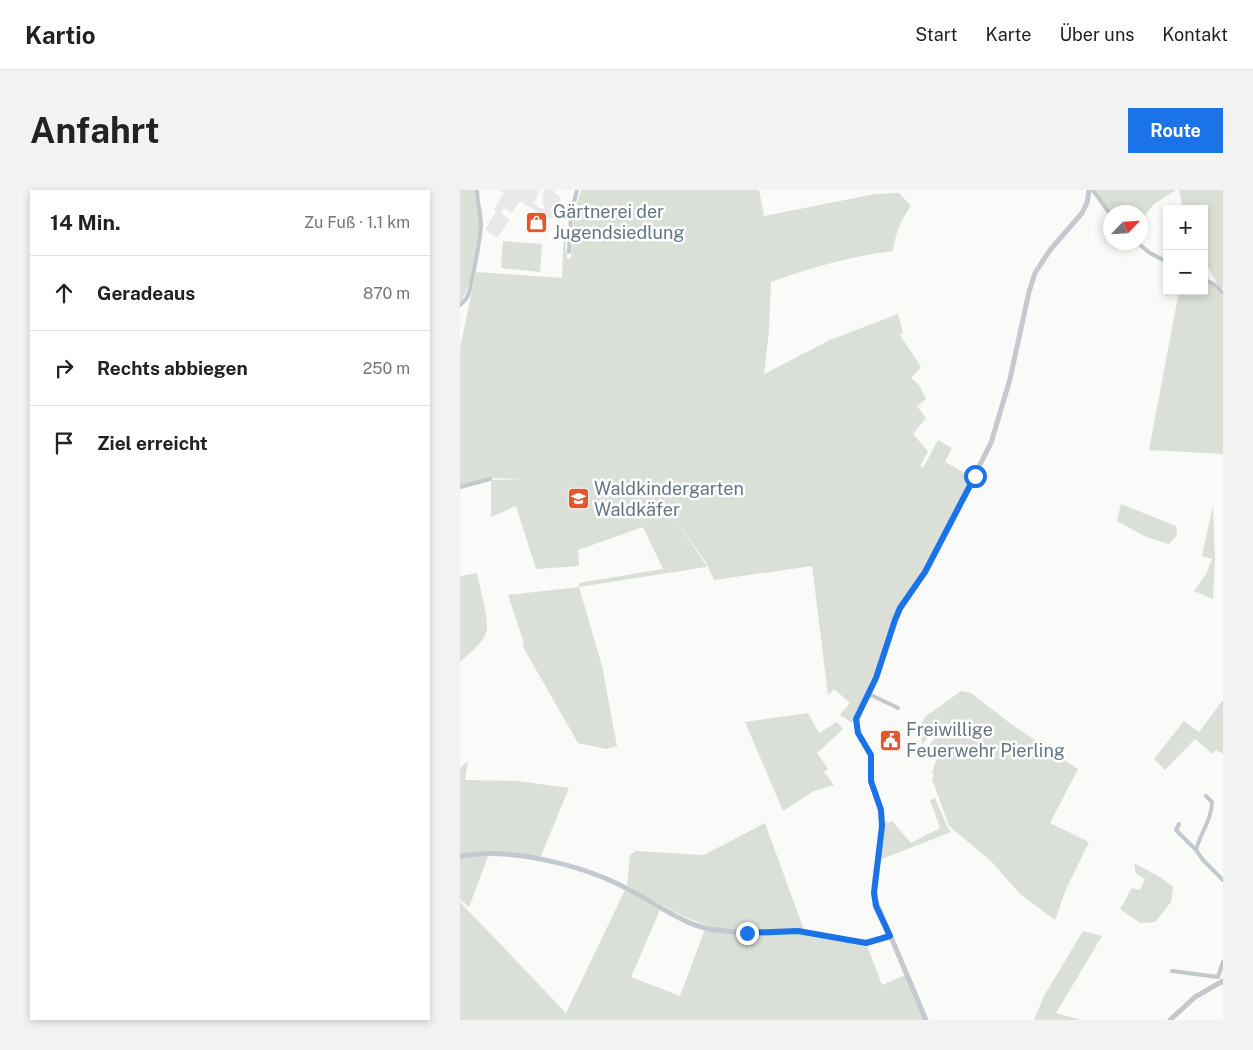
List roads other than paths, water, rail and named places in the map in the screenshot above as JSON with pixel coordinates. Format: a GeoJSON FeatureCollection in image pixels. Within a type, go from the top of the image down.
{"type":"FeatureCollection","features":[{"type":"Feature","properties":{"kind":"main road"},"geometry":{"type":"LineString","coordinates":[[926,1020],[876,906],[874,893],[882,826],[881,810],[871,781],[871,755],[856,726],[858,714],[869,694],[900,608],[925,572],[991,443],[1010,379],[1032,279],[1046,255],[1082,213],[1091,190]]}},
{"type":"Feature","properties":{"kind":"main road"},"geometry":{"type":"LineString","coordinates":[[460,856],[497,853],[578,868],[624,886],[670,914],[695,924],[718,930],[747,933],[798,931],[866,943],[890,936]]}},
{"type":"Feature","properties":{"kind":"main road"},"geometry":{"type":"LineString","coordinates":[[1170,1020],[1195,997],[1221,980]]}},
{"type":"Feature","properties":{"kind":"street"},"geometry":{"type":"LineString","coordinates":[[460,305],[469,293],[481,226],[477,190]]}},
{"type":"Feature","properties":{"kind":"street"},"geometry":{"type":"LineString","coordinates":[[569,252],[571,214],[577,190]]}},
{"type":"Feature","properties":{"kind":"street"},"geometry":{"type":"LineString","coordinates":[[1091,190],[1103,205]]}},
{"type":"Feature","properties":{"kind":"street"},"geometry":{"type":"LineString","coordinates":[[1145,250],[1163,260]]}},
{"type":"Feature","properties":{"kind":"street"},"geometry":{"type":"LineString","coordinates":[[1208,280],[1215,284],[1223,293]]}},
{"type":"Feature","properties":{"kind":"street"},"geometry":{"type":"LineString","coordinates":[[460,487],[490,479]]}},
{"type":"Feature","properties":{"kind":"street"},"geometry":{"type":"LineString","coordinates":[[869,694],[898,708]]}},
{"type":"Feature","properties":{"kind":"street"},"geometry":{"type":"LineString","coordinates":[[1196,850],[1212,812],[1212,802],[1206,796]]}},
{"type":"Feature","properties":{"kind":"street"},"geometry":{"type":"LineString","coordinates":[[1179,824],[1176,830],[1196,850],[1202,860],[1223,880]]}},
{"type":"Feature","properties":{"kind":"street"},"geometry":{"type":"LineString","coordinates":[[1172,971],[1221,980],[1223,962]]}},
{"type":"Feature","properties":{"kind":"place","name":"Gärtnerei der Jugendsiedlung"},"geometry":{"type":"Point","coordinates":[537,222]}},
{"type":"Feature","properties":{"kind":"place","name":"Waldkindergarten Waldkäfer"},"geometry":{"type":"Point","coordinates":[578,499]}},
{"type":"Feature","properties":{"kind":"place","name":"Freiwillige Feuerwehr Pierling"},"geometry":{"type":"Point","coordinates":[890,740]}}]}
